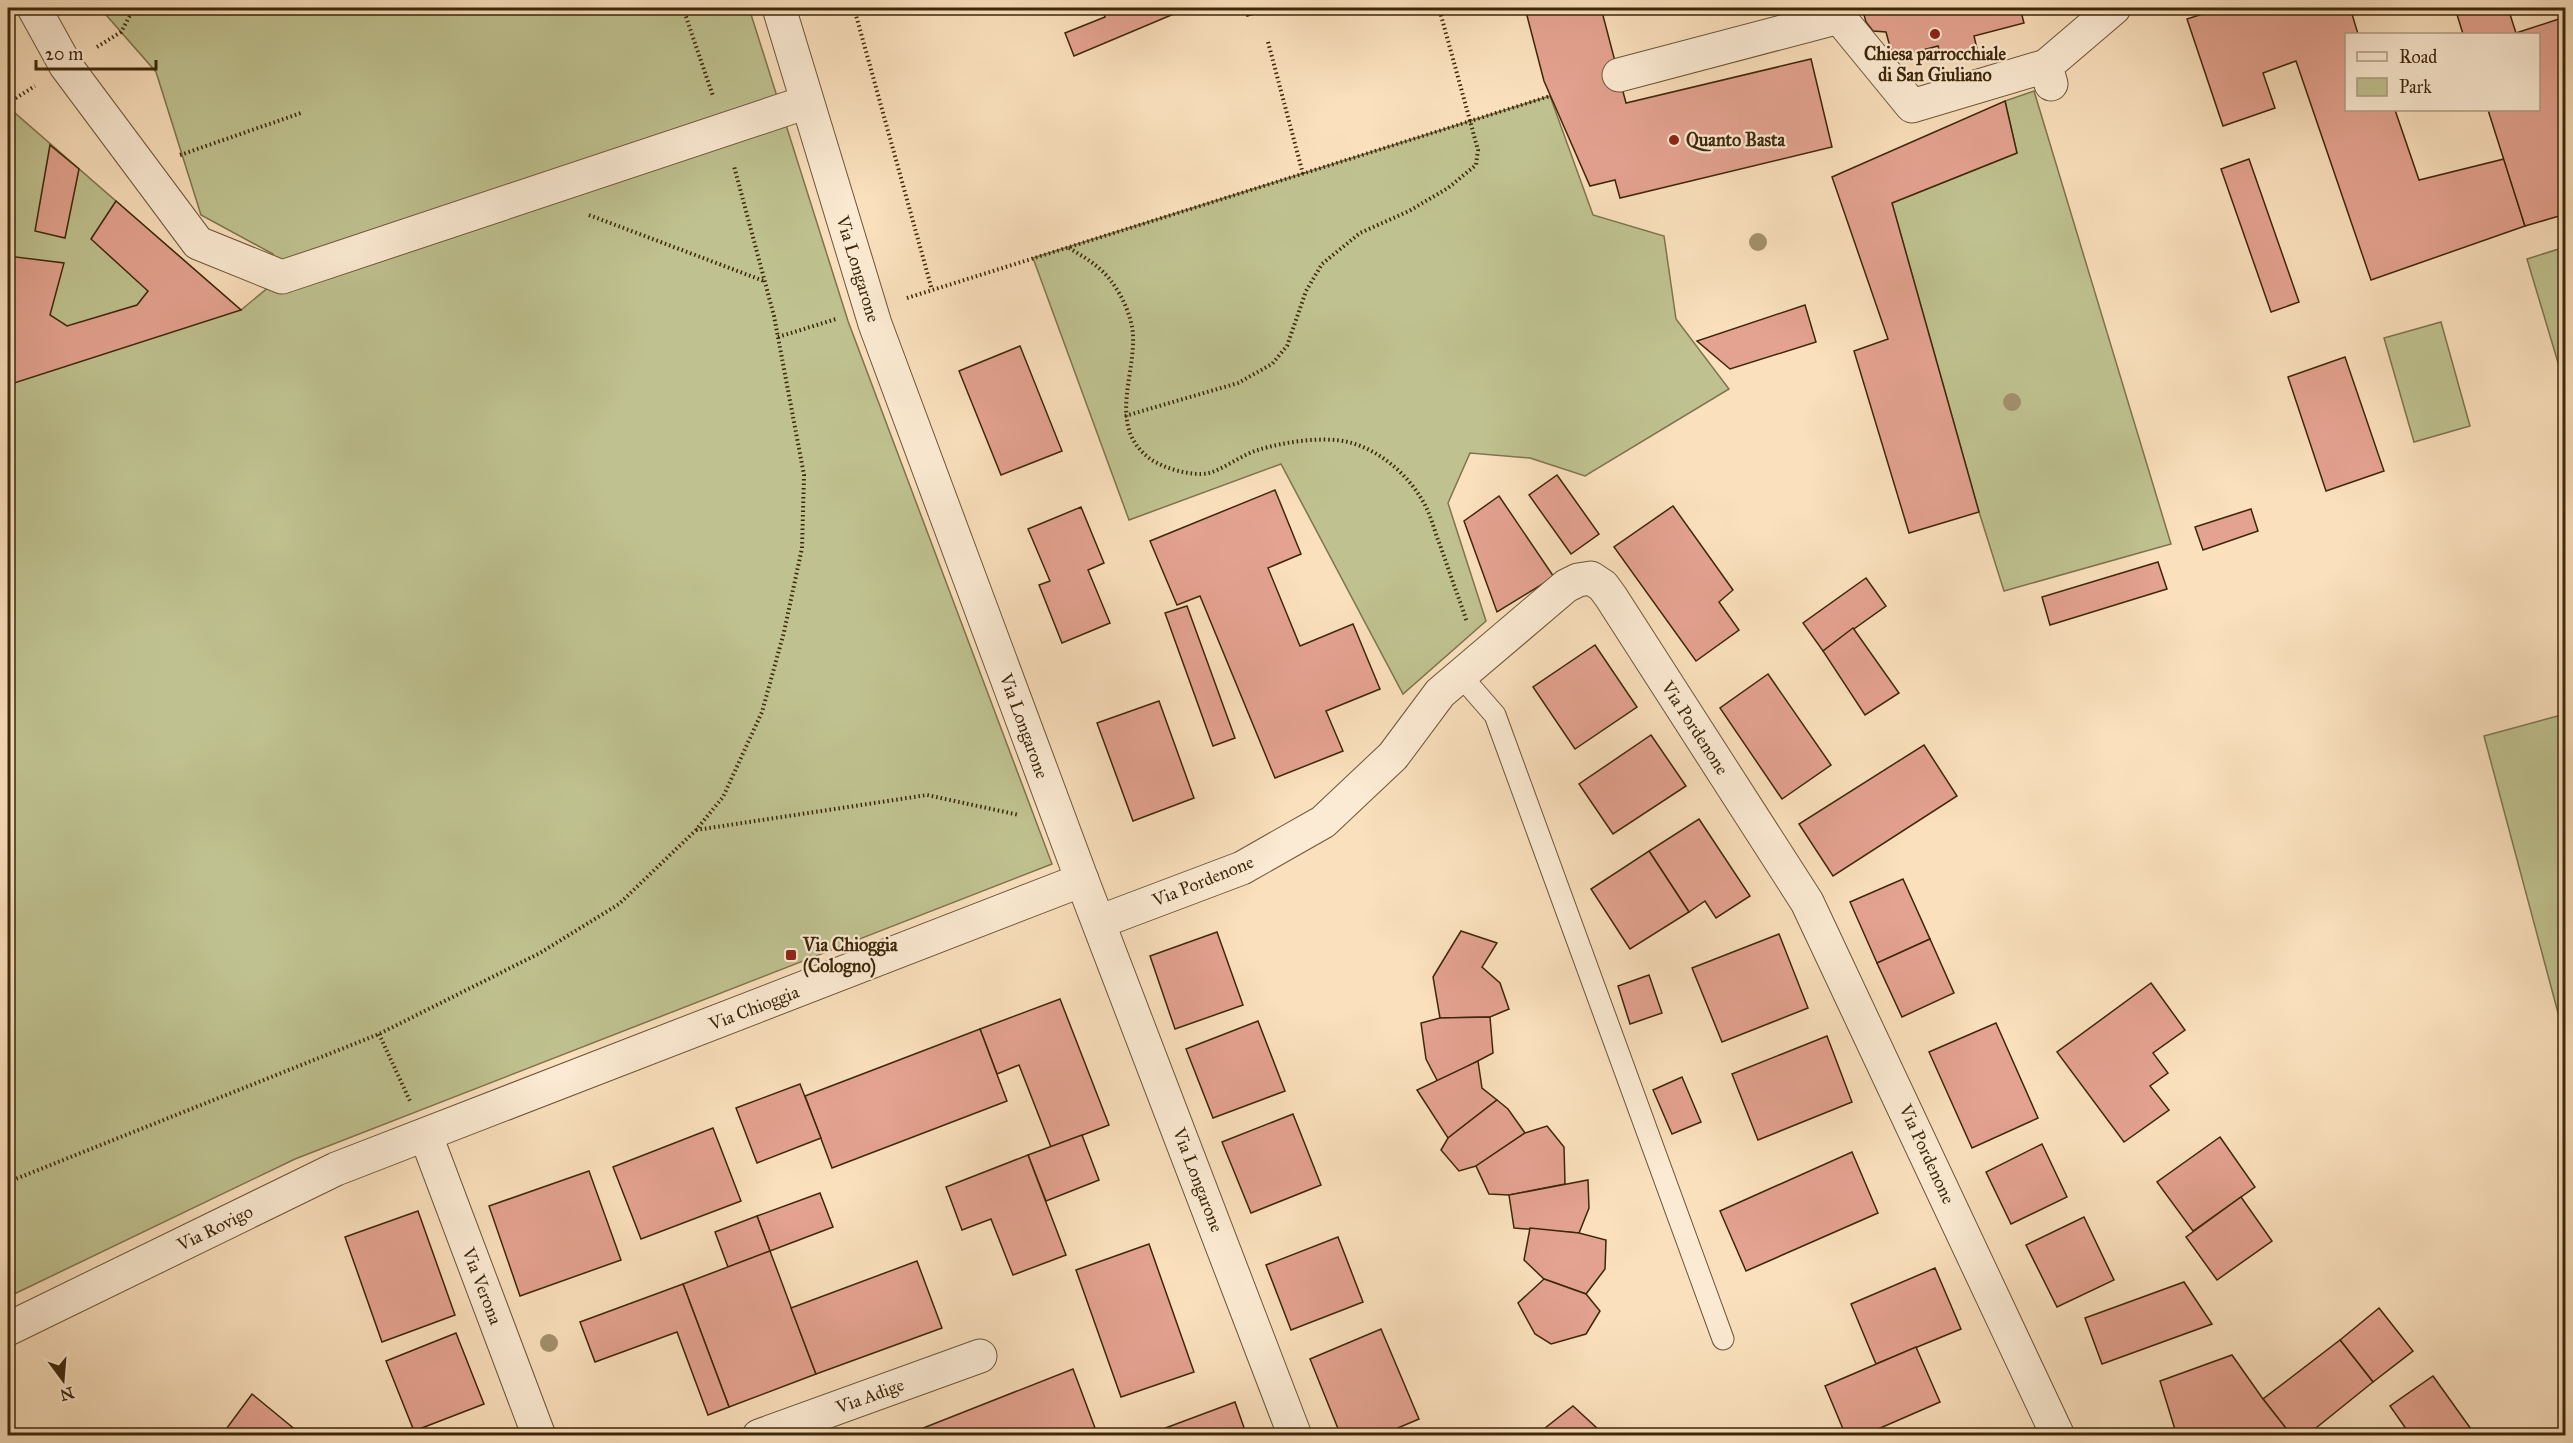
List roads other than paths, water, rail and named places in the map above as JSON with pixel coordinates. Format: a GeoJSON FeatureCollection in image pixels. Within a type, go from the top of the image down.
{"type":"FeatureCollection","features":[{"type":"Feature","properties":{"kind":"street"},"geometry":{"type":"LineString","coordinates":[[34,8],[66,66],[198,243],[282,277],[807,102]]}},
{"type":"Feature","properties":{"kind":"street","name":"Via Longarone"},"geometry":{"type":"LineString","coordinates":[[779,8],[870,309],[1082,880],[1295,1436]]}},
{"type":"Feature","properties":{"kind":"street"},"geometry":{"type":"LineString","coordinates":[[1619,75],[1839,17],[1912,106],[2049,75],[2114,8]]}},
{"type":"Feature","properties":{"kind":"street","name":"Via Pordenone"},"geometry":{"type":"LineString","coordinates":[[1099,922],[1242,868],[1323,822],[1393,756],[1440,693],[1566,586],[1578,580],[1591,578],[1603,586],[1611,597],[1807,902],[2058,1436]]}},
{"type":"Feature","properties":{"kind":"street","name":"Via Chioggia"},"geometry":{"type":"LineString","coordinates":[[426,1136],[1082,880]]}},
{"type":"Feature","properties":{"kind":"street","name":"Via Rovigo"},"geometry":{"type":"LineString","coordinates":[[8,1329],[336,1169],[426,1136]]}},
{"type":"Feature","properties":{"kind":"street","name":"Via Verona"},"geometry":{"type":"LineString","coordinates":[[426,1136],[539,1436]]}},
{"type":"Feature","properties":{"kind":"street","name":"Via Adige"},"geometry":{"type":"LineString","coordinates":[[759,1436],[980,1356]]}},
{"type":"Feature","properties":{"kind":"lane"},"geometry":{"type":"LineString","coordinates":[[1471,667],[1495,715],[1723,1339]]}},
{"type":"Feature","properties":{"kind":"place","name":"Chiesa parrocchiale di San Giuliano"},"geometry":{"type":"Point","coordinates":[1935,34]}},
{"type":"Feature","properties":{"kind":"place","name":"Quanto Basta"},"geometry":{"type":"Point","coordinates":[1674,140]}},
{"type":"Feature","properties":{"kind":"place","name":"Via Chioggia (Cologno)"},"geometry":{"type":"Point","coordinates":[791,955]}}]}
